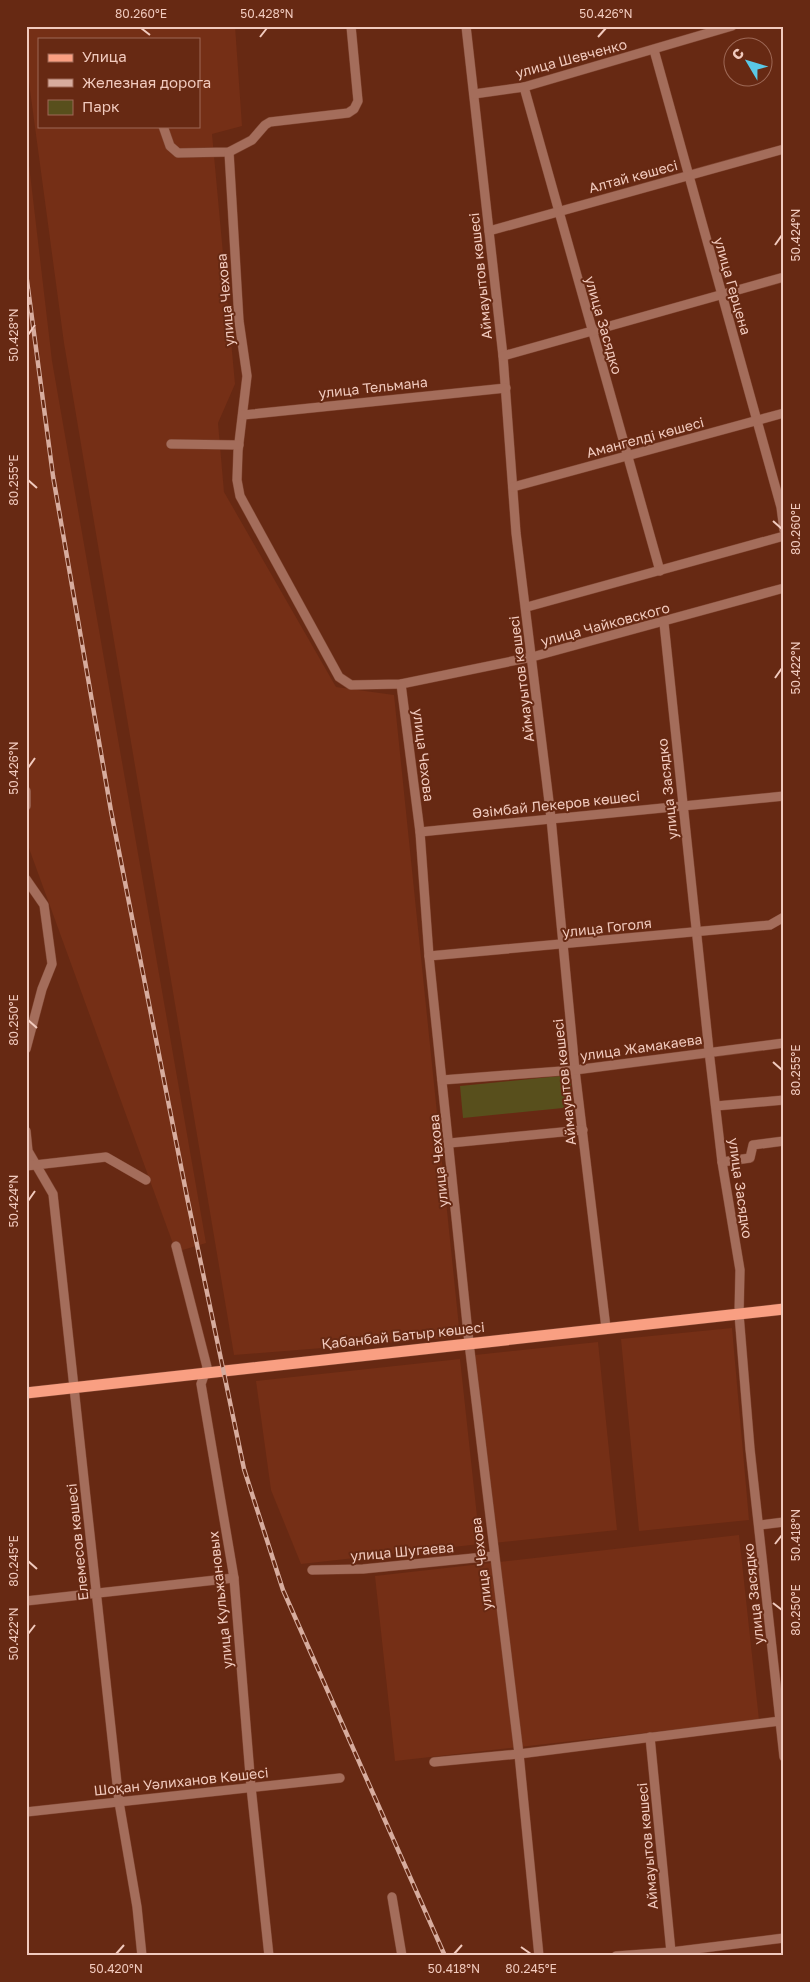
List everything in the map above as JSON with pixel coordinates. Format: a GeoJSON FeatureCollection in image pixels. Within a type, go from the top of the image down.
{"type":"FeatureCollection","features":[{"type":"Feature","properties":{"kind":"main road","name":"Қабанбай Батыр көшесі"},"geometry":{"type":"LineString","coordinates":[[26,1393],[784,1310]]}},
{"type":"Feature","properties":{"kind":"street"},"geometry":{"type":"LineString","coordinates":[[164,128],[170,146],[178,153],[230,152],[252,140],[264,124],[270,122],[348,113],[354,109],[358,101],[350,26]]}},
{"type":"Feature","properties":{"kind":"street","name":"Аймауытов көшесі"},"geometry":{"type":"LineString","coordinates":[[466,26],[503,356],[516,533],[527,607],[551,818],[565,945],[575,1070],[606,1328]]}},
{"type":"Feature","properties":{"kind":"street","name":"улица Шевченко"},"geometry":{"type":"LineString","coordinates":[[474,94],[524,87],[732,26]]}},
{"type":"Feature","properties":{"kind":"street","name":"улица Герцена"},"geometry":{"type":"LineString","coordinates":[[654,50],[780,507],[784,530]]}},
{"type":"Feature","properties":{"kind":"street","name":"улица Засядко"},"geometry":{"type":"LineString","coordinates":[[524,87],[660,571]]}},
{"type":"Feature","properties":{"kind":"street","name":"Алтай көшесі"},"geometry":{"type":"LineString","coordinates":[[489,231],[784,149]]}},
{"type":"Feature","properties":{"kind":"street","name":"улица Чехова"},"geometry":{"type":"LineString","coordinates":[[230,152],[238,312],[247,376],[239,445],[237,480],[240,496],[338,677],[351,686],[401,684],[420,832],[430,956],[469,1343],[518,1754],[539,1956]]}},
{"type":"Feature","properties":{"kind":"street"},"geometry":{"type":"LineString","coordinates":[[503,356],[784,278]]}},
{"type":"Feature","properties":{"kind":"street","name":"улица Тельмана"},"geometry":{"type":"LineString","coordinates":[[243,414],[506,388]]}},
{"type":"Feature","properties":{"kind":"street","name":"Амангелді көшесі"},"geometry":{"type":"LineString","coordinates":[[513,487],[784,413]]}},
{"type":"Feature","properties":{"kind":"street"},"geometry":{"type":"LineString","coordinates":[[171,444],[239,445]]}},
{"type":"Feature","properties":{"kind":"street"},"geometry":{"type":"LineString","coordinates":[[527,607],[784,536]]}},
{"type":"Feature","properties":{"kind":"street","name":"улица Чайковского"},"geometry":{"type":"LineString","coordinates":[[401,684],[532,657],[664,623],[784,588]]}},
{"type":"Feature","properties":{"kind":"street","name":"улица Засядко"},"geometry":{"type":"LineString","coordinates":[[664,623],[722,1162],[740,1270],[739,1314],[750,1449],[760,1524],[784,1757]]}},
{"type":"Feature","properties":{"kind":"street"},"geometry":{"type":"LineString","coordinates":[[26,791],[26,806]]}},
{"type":"Feature","properties":{"kind":"street","name":"Әзімбай Лекеров көшесі"},"geometry":{"type":"LineString","coordinates":[[420,832],[784,796]]}},
{"type":"Feature","properties":{"kind":"street"},"geometry":{"type":"LineString","coordinates":[[26,879],[44,905],[52,964],[42,989],[26,1049]]}},
{"type":"Feature","properties":{"kind":"street","name":"улица Гоголя"},"geometry":{"type":"LineString","coordinates":[[430,956],[770,925],[784,917]]}},
{"type":"Feature","properties":{"kind":"street","name":"улица Жамакаева"},"geometry":{"type":"LineString","coordinates":[[442,1080],[575,1070],[709,1051],[784,1043]]}},
{"type":"Feature","properties":{"kind":"street"},"geometry":{"type":"LineString","coordinates":[[716,1106],[784,1100]]}},
{"type":"Feature","properties":{"kind":"street"},"geometry":{"type":"LineString","coordinates":[[450,1142],[583,1130]]}},
{"type":"Feature","properties":{"kind":"street","name":"Елемесов көшесі"},"geometry":{"type":"LineString","coordinates":[[26,1131],[31,1165],[53,1194],[119,1802],[137,1907],[142,1956]]}},
{"type":"Feature","properties":{"kind":"street"},"geometry":{"type":"LineString","coordinates":[[722,1162],[750,1158],[753,1145],[784,1141]]}},
{"type":"Feature","properties":{"kind":"street"},"geometry":{"type":"LineString","coordinates":[[31,1165],[106,1157],[146,1180]]}},
{"type":"Feature","properties":{"kind":"street","name":"улица Кульжановых"},"geometry":{"type":"LineString","coordinates":[[176,1246],[207,1367],[201,1384],[234,1578],[251,1788],[269,1956]]}},
{"type":"Feature","properties":{"kind":"street"},"geometry":{"type":"LineString","coordinates":[[760,1524],[784,1522]]}},
{"type":"Feature","properties":{"kind":"street","name":"улица Шугаева"},"geometry":{"type":"LineString","coordinates":[[312,1570],[363,1570],[494,1556]]}},
{"type":"Feature","properties":{"kind":"street"},"geometry":{"type":"LineString","coordinates":[[26,1601],[234,1578]]}},
{"type":"Feature","properties":{"kind":"street"},"geometry":{"type":"LineString","coordinates":[[434,1762],[518,1754],[650,1737],[781,1726]]}},
{"type":"Feature","properties":{"kind":"street","name":"Аймауытов көшесі"},"geometry":{"type":"LineString","coordinates":[[650,1737],[671,1952]]}},
{"type":"Feature","properties":{"kind":"street","name":"Шоқан Уәлиханов Көшесі"},"geometry":{"type":"LineString","coordinates":[[26,1812],[340,1778]]}},
{"type":"Feature","properties":{"kind":"street"},"geometry":{"type":"LineString","coordinates":[[392,1897],[402,1956]]}},
{"type":"Feature","properties":{"kind":"street"},"geometry":{"type":"LineString","coordinates":[[616,1956],[671,1952],[784,1938]]}},
{"type":"Feature","properties":{"kind":"shaded area"},"geometry":{"type":"Polygon","coordinates":[[[26,26],[235,26],[242,126],[212,134],[235,384],[218,423],[224,492],[336,687],[394,695],[460,1337],[234,1355],[64,343],[26,60],[26,26]]]}},
{"type":"Feature","properties":{"kind":"shaded area"},"geometry":{"type":"Polygon","coordinates":[[[26,139],[52,361],[206,1243],[176,1252],[26,840],[26,139]]]}},
{"type":"Feature","properties":{"kind":"shaded area"},"geometry":{"type":"Polygon","coordinates":[[[732,1328],[749,1520],[639,1531],[621,1339],[732,1328]]]}},
{"type":"Feature","properties":{"kind":"shaded area"},"geometry":{"type":"Polygon","coordinates":[[[598,1342],[617,1530],[494,1543],[475,1355],[598,1342]]]}},
{"type":"Feature","properties":{"kind":"shaded area"},"geometry":{"type":"Polygon","coordinates":[[[460,1359],[480,1544],[301,1564],[271,1490],[256,1381],[460,1359]]]}},
{"type":"Feature","properties":{"kind":"shaded area"},"geometry":{"type":"Polygon","coordinates":[[[739,1535],[759,1720],[395,1761],[375,1576],[739,1535]]]}},
{"type":"Feature","properties":{"kind":"green space"},"geometry":{"type":"Polygon","coordinates":[[[570,1075],[573,1107],[463,1118],[460,1086],[570,1075]]]}},
{"type":"Feature","properties":{"kind":"railway"},"geometry":{"type":"LineString","coordinates":[[26,273],[53,476],[111,811],[187,1197],[244,1469],[283,1590],[445,1956]]}}]}
